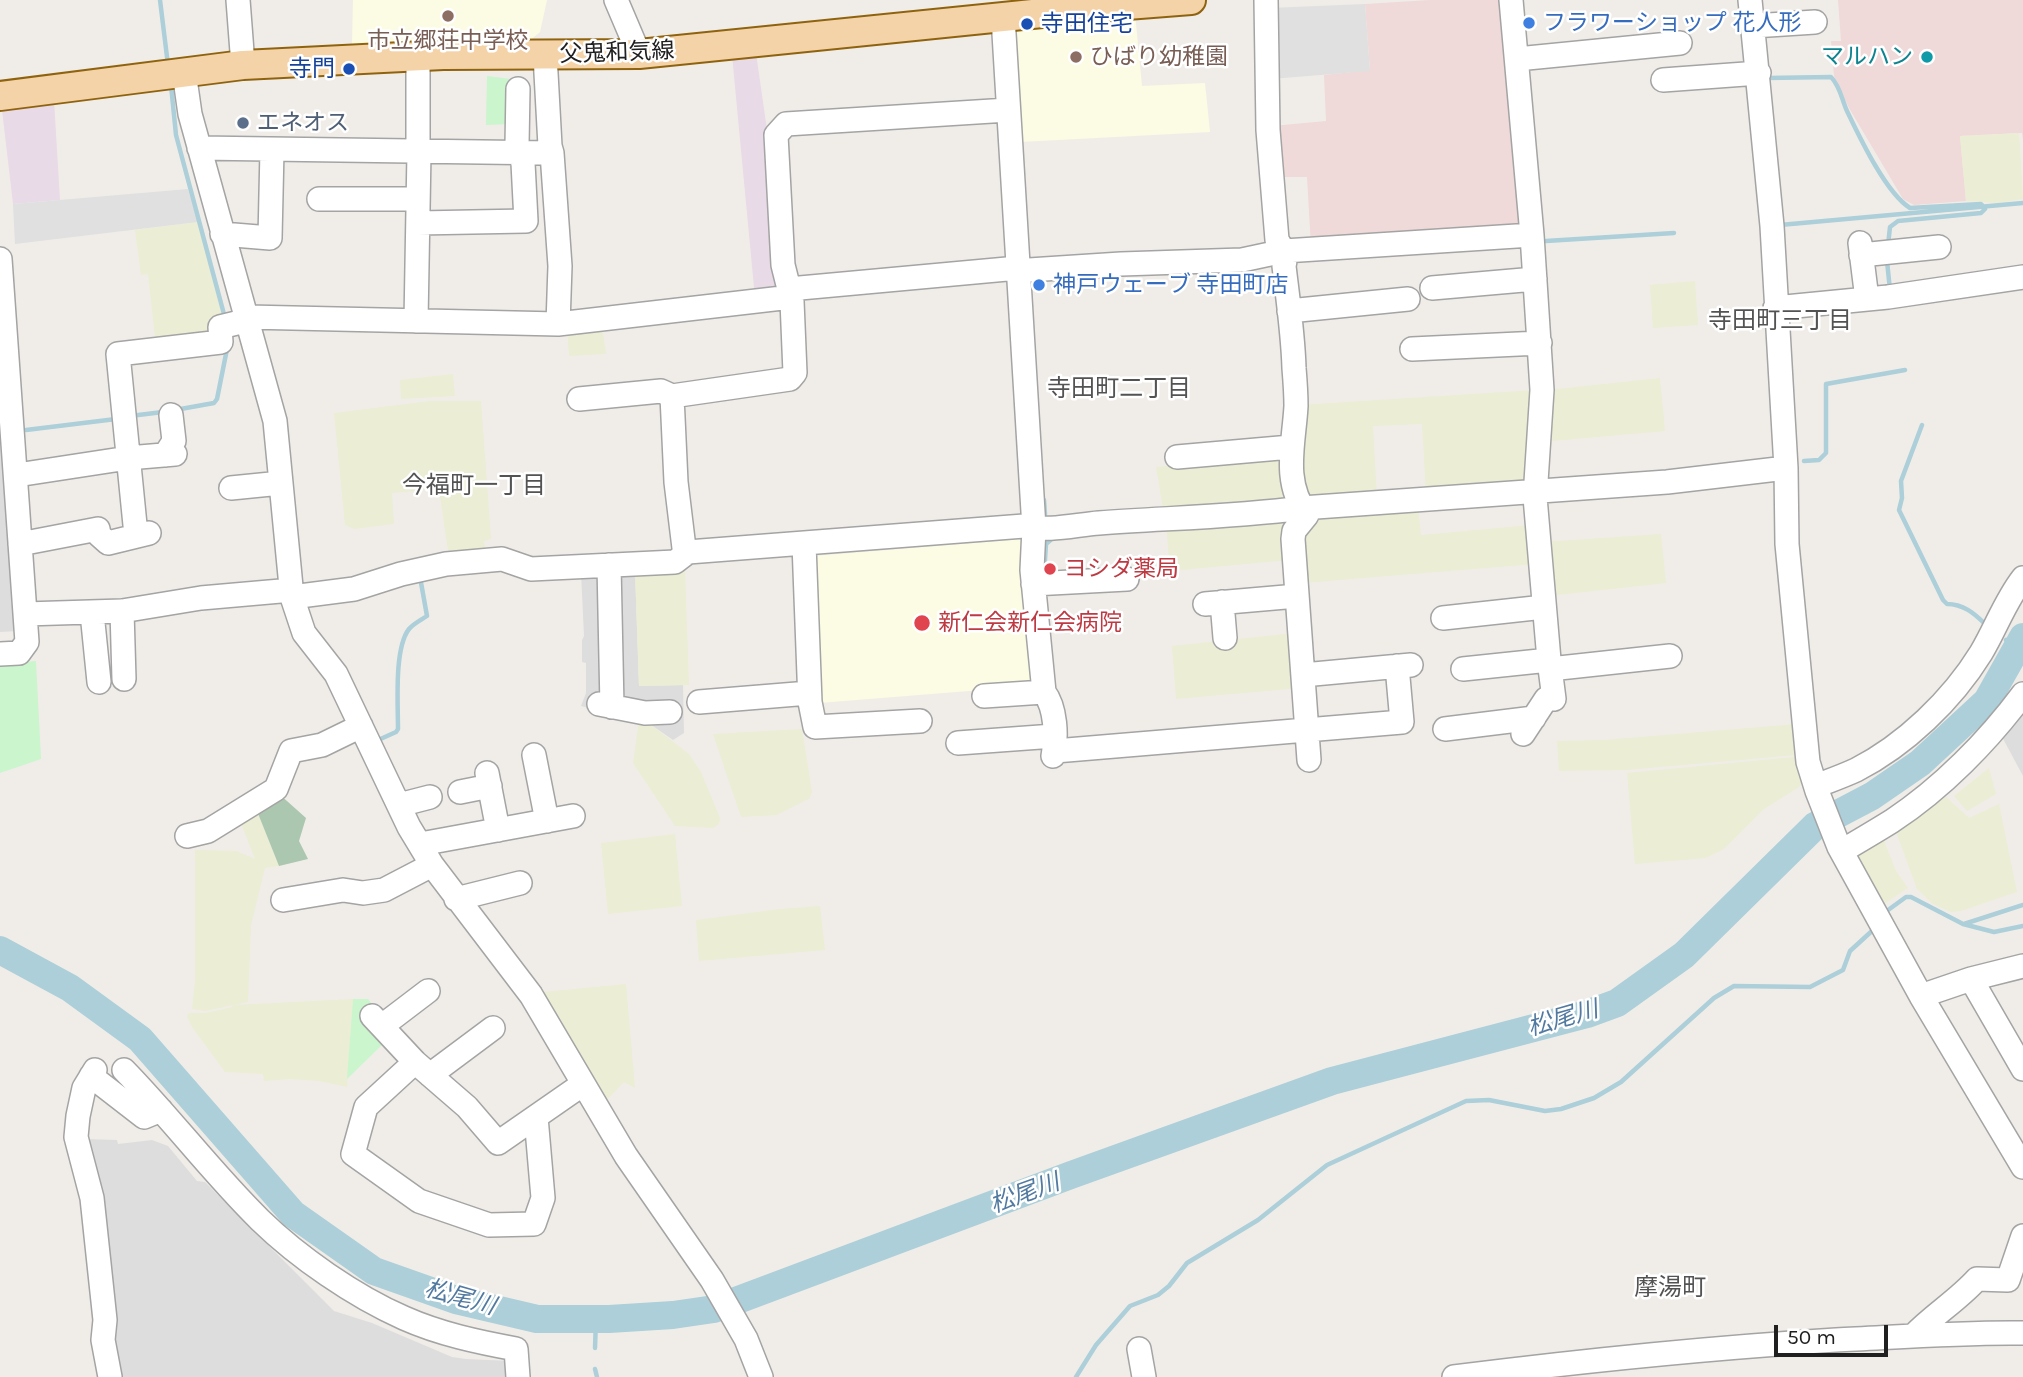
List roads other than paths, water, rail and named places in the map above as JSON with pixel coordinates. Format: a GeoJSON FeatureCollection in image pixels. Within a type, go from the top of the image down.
{"type":"FeatureCollection","features":[{"type":"Feature","properties":{"kind":"main road","name":"父鬼和気線"},"geometry":{"type":"LineString","coordinates":[[0,96],[243,65],[418,57],[639,54],[1191,0]]}},
{"type":"Feature","properties":{"kind":"street"},"geometry":{"type":"LineString","coordinates":[[238,0],[243,65]]}},
{"type":"Feature","properties":{"kind":"street"},"geometry":{"type":"LineString","coordinates":[[616,0],[639,54]]}},
{"type":"Feature","properties":{"kind":"street"},"geometry":{"type":"LineString","coordinates":[[1266,0],[1269,153],[1277,240],[1285,255],[1296,406],[1291,475],[1297,501],[1307,515],[1294,531],[1293,539],[1309,760]]}},
{"type":"Feature","properties":{"kind":"street"},"geometry":{"type":"LineString","coordinates":[[1445,729],[1529,726],[1546,699],[1554,699],[1536,491],[1542,390],[1540,343],[1511,0]]}},
{"type":"Feature","properties":{"kind":"street"},"geometry":{"type":"LineString","coordinates":[[1750,0],[1772,226],[1786,468],[1787,544],[1808,762],[1841,849],[1922,996],[2020,1156]]}},
{"type":"Feature","properties":{"kind":"street"},"geometry":{"type":"LineString","coordinates":[[1003,17],[1034,528],[1040,584],[1044,692],[1051,701],[1054,748]]}},
{"type":"Feature","properties":{"kind":"street"},"geometry":{"type":"LineString","coordinates":[[1753,26],[1815,22]]}},
{"type":"Feature","properties":{"kind":"street"},"geometry":{"type":"LineString","coordinates":[[1517,59],[1603,44],[1680,43]]}},
{"type":"Feature","properties":{"kind":"street"},"geometry":{"type":"LineString","coordinates":[[545,55],[560,265],[558,324]]}},
{"type":"Feature","properties":{"kind":"street"},"geometry":{"type":"LineString","coordinates":[[416,321],[418,57]]}},
{"type":"Feature","properties":{"kind":"street"},"geometry":{"type":"LineString","coordinates":[[184,72],[190,114],[275,421],[292,594],[304,633],[336,674],[409,827],[426,855],[456,899],[531,995],[626,1156],[712,1280],[743,1333],[761,1377]]}},
{"type":"Feature","properties":{"kind":"street"},"geometry":{"type":"LineString","coordinates":[[1663,80],[1759,73]]}},
{"type":"Feature","properties":{"kind":"street"},"geometry":{"type":"LineString","coordinates":[[418,223],[526,221],[521,153],[517,145],[517,89]]}},
{"type":"Feature","properties":{"kind":"street"},"geometry":{"type":"LineString","coordinates":[[592,403],[661,391],[672,396],[790,379],[795,373],[790,293],[782,253],[776,135],[786,124],[1008,110]]}},
{"type":"Feature","properties":{"kind":"street"},"geometry":{"type":"LineString","coordinates":[[199,148],[418,148],[552,153]]}},
{"type":"Feature","properties":{"kind":"street"},"geometry":{"type":"LineString","coordinates":[[222,234],[270,238],[272,150]]}},
{"type":"Feature","properties":{"kind":"street"},"geometry":{"type":"LineString","coordinates":[[319,199],[346,208],[418,199]]}},
{"type":"Feature","properties":{"kind":"street"},"geometry":{"type":"LineString","coordinates":[[20,544],[98,529],[99,535],[111,550],[143,534],[108,356],[221,342],[220,327],[248,319],[558,324],[590,322],[790,293],[1018,268],[1029,270],[1242,260],[1532,235]]}},
{"type":"Feature","properties":{"kind":"street"},"geometry":{"type":"LineString","coordinates":[[1867,299],[1861,249],[1888,252],[1929,243]]}},
{"type":"Feature","properties":{"kind":"street"},"geometry":{"type":"LineString","coordinates":[[0,259],[27,642],[19,653],[0,654]]}},
{"type":"Feature","properties":{"kind":"street"},"geometry":{"type":"LineString","coordinates":[[1775,308],[1867,299],[2023,277]]}},
{"type":"Feature","properties":{"kind":"street"},"geometry":{"type":"LineString","coordinates":[[1432,288],[1470,294],[1535,279]]}},
{"type":"Feature","properties":{"kind":"street"},"geometry":{"type":"LineString","coordinates":[[1289,311],[1408,299]]}},
{"type":"Feature","properties":{"kind":"street"},"geometry":{"type":"LineString","coordinates":[[1412,349],[1452,336],[1540,343]]}},
{"type":"Feature","properties":{"kind":"street"},"geometry":{"type":"LineString","coordinates":[[672,396],[670,400],[676,482],[684,548],[688,552]]}},
{"type":"Feature","properties":{"kind":"street"},"geometry":{"type":"LineString","coordinates":[[17,475],[128,458],[174,437]]}},
{"type":"Feature","properties":{"kind":"street"},"geometry":{"type":"LineString","coordinates":[[1177,457],[1291,447]]}},
{"type":"Feature","properties":{"kind":"street"},"geometry":{"type":"LineString","coordinates":[[25,614],[122,611],[201,598],[354,589],[401,573],[446,564],[502,559],[531,569],[675,562],[688,552],[1667,482],[1786,468]]}},
{"type":"Feature","properties":{"kind":"street"},"geometry":{"type":"LineString","coordinates":[[231,488],[281,483]]}},
{"type":"Feature","properties":{"kind":"street"},"geometry":{"type":"LineString","coordinates":[[804,544],[809,693],[815,727],[842,718],[894,715],[920,721]]}},
{"type":"Feature","properties":{"kind":"street"},"geometry":{"type":"LineString","coordinates":[[609,565],[604,634],[605,706],[645,713],[670,712]]}},
{"type":"Feature","properties":{"kind":"street"},"geometry":{"type":"LineString","coordinates":[[1816,789],[1856,770],[1905,737],[1929,716],[1981,653],[2023,578]]}},
{"type":"Feature","properties":{"kind":"street"},"geometry":{"type":"LineString","coordinates":[[1040,584],[1127,579]]}},
{"type":"Feature","properties":{"kind":"street"},"geometry":{"type":"LineString","coordinates":[[1225,638],[1214,603],[1297,596]]}},
{"type":"Feature","properties":{"kind":"street"},"geometry":{"type":"LineString","coordinates":[[1443,618],[1544,607]]}},
{"type":"Feature","properties":{"kind":"street"},"geometry":{"type":"LineString","coordinates":[[122,611],[124,679]]}},
{"type":"Feature","properties":{"kind":"street"},"geometry":{"type":"LineString","coordinates":[[92,613],[99,682]]}},
{"type":"Feature","properties":{"kind":"street"},"geometry":{"type":"LineString","coordinates":[[1463,669],[1549,664],[1635,648],[1670,656]]}},
{"type":"Feature","properties":{"kind":"street"},"geometry":{"type":"LineString","coordinates":[[958,743],[986,748],[1054,748],[1266,726],[1307,730],[1402,722],[1405,666],[1303,675]]}},
{"type":"Feature","properties":{"kind":"street"},"geometry":{"type":"LineString","coordinates":[[699,702],[730,692],[809,693]]}},
{"type":"Feature","properties":{"kind":"street"},"geometry":{"type":"LineString","coordinates":[[984,696],[1044,692]]}},
{"type":"Feature","properties":{"kind":"street"},"geometry":{"type":"LineString","coordinates":[[1841,849],[1895,819],[1931,791],[1970,755],[2022,698]]}},
{"type":"Feature","properties":{"kind":"street"},"geometry":{"type":"LineString","coordinates":[[187,836],[208,831],[276,789],[291,751],[322,744],[361,726]]}},
{"type":"Feature","properties":{"kind":"street"},"geometry":{"type":"LineString","coordinates":[[534,755],[547,785],[547,821]]}},
{"type":"Feature","properties":{"kind":"street"},"geometry":{"type":"LineString","coordinates":[[460,792],[488,780],[498,830]]}},
{"type":"Feature","properties":{"kind":"street"},"geometry":{"type":"LineString","coordinates":[[399,805],[430,797]]}},
{"type":"Feature","properties":{"kind":"street"},"geometry":{"type":"LineString","coordinates":[[294,904],[343,890],[354,898],[363,893],[384,891],[426,855],[426,843],[573,816]]}},
{"type":"Feature","properties":{"kind":"street"},"geometry":{"type":"LineString","coordinates":[[456,899],[520,883]]}},
{"type":"Feature","properties":{"kind":"street"},"geometry":{"type":"LineString","coordinates":[[1922,996],[1971,979],[2023,966]]}},
{"type":"Feature","properties":{"kind":"street"},"geometry":{"type":"LineString","coordinates":[[1971,979],[2023,1069]]}},
{"type":"Feature","properties":{"kind":"street"},"geometry":{"type":"LineString","coordinates":[[428,991],[377,1021],[423,1069],[451,1106],[498,1143],[583,1084]]}},
{"type":"Feature","properties":{"kind":"street"},"geometry":{"type":"LineString","coordinates":[[493,1028],[423,1069],[366,1107],[352,1154],[419,1201],[489,1225],[534,1224],[543,1198],[536,1116]]}},
{"type":"Feature","properties":{"kind":"street"},"geometry":{"type":"LineString","coordinates":[[124,1070],[259,1219],[294,1251],[339,1282],[403,1318],[464,1339],[516,1349],[518,1377]]}},
{"type":"Feature","properties":{"kind":"street"},"geometry":{"type":"LineString","coordinates":[[110,1377],[103,1340],[105,1320],[92,1198],[76,1137],[78,1116],[84,1088],[93,1073],[144,1117],[161,1110]]}},
{"type":"Feature","properties":{"kind":"street"},"geometry":{"type":"LineString","coordinates":[[1913,1336],[1927,1321],[1961,1297],[1977,1279],[2008,1280],[2023,1236]]}},
{"type":"Feature","properties":{"kind":"street"},"geometry":{"type":"LineString","coordinates":[[1454,1377],[1600,1359],[1755,1346],[1913,1336],[2023,1333]]}},
{"type":"Feature","properties":{"kind":"street"},"geometry":{"type":"LineString","coordinates":[[1139,1349],[1141,1377]]}},
{"type":"Feature","properties":{"kind":"waterway"},"geometry":{"type":"LineString","coordinates":[[160,0],[168,65]]}},
{"type":"Feature","properties":{"kind":"waterway"},"geometry":{"type":"LineString","coordinates":[[1767,78],[1831,77],[1874,164],[1892,190],[1910,208],[1981,204],[1985,208]]}},
{"type":"Feature","properties":{"kind":"waterway"},"geometry":{"type":"LineString","coordinates":[[171,85],[176,135],[225,318]]}},
{"type":"Feature","properties":{"kind":"waterway"},"geometry":{"type":"LineString","coordinates":[[1780,225],[2023,203]]}},
{"type":"Feature","properties":{"kind":"waterway"},"geometry":{"type":"LineString","coordinates":[[1888,245],[1890,227],[1898,221],[1981,213],[1985,209]]}},
{"type":"Feature","properties":{"kind":"waterway"},"geometry":{"type":"LineString","coordinates":[[1546,241],[1674,233]]}},
{"type":"Feature","properties":{"kind":"waterway"},"geometry":{"type":"LineString","coordinates":[[1887,261],[1890,290]]}},
{"type":"Feature","properties":{"kind":"waterway"},"geometry":{"type":"LineString","coordinates":[[175,410],[214,403],[227,349]]}},
{"type":"Feature","properties":{"kind":"waterway"},"geometry":{"type":"LineString","coordinates":[[1804,461],[1819,460],[1826,453],[1826,384],[1905,370]]}},
{"type":"Feature","properties":{"kind":"waterway"},"geometry":{"type":"LineString","coordinates":[[130,416],[163,412]]}},
{"type":"Feature","properties":{"kind":"waterway"},"geometry":{"type":"LineString","coordinates":[[26,430],[116,419]]}},
{"type":"Feature","properties":{"kind":"waterway"},"geometry":{"type":"LineString","coordinates":[[1922,425],[1901,481],[1902,498],[1899,510],[1943,600],[1947,604],[1968,610],[1985,624]]}},
{"type":"Feature","properties":{"kind":"waterway"},"geometry":{"type":"LineString","coordinates":[[1044,500],[1045,514]]}},
{"type":"Feature","properties":{"kind":"waterway"},"geometry":{"type":"LineString","coordinates":[[1044,575],[1046,544],[1055,536]]}},
{"type":"Feature","properties":{"kind":"waterway"},"geometry":{"type":"LineString","coordinates":[[376,741],[398,729],[401,649],[409,629],[427,616],[420,577]]}},
{"type":"Feature","properties":{"kind":"waterway","name":"松尾川"},"geometry":{"type":"LineString","coordinates":[[0,950],[70,988],[140,1039],[293,1214],[374,1271],[456,1300],[537,1319],[609,1319],[714,1309],[1071,1175],[1332,1081],[1587,1014],[1617,1003],[1684,955],[1815,826],[1872,796],[1920,763],[1987,701],[2023,637]]}},
{"type":"Feature","properties":{"kind":"waterway"},"geometry":{"type":"LineString","coordinates":[[2006,640],[2016,649]]}},
{"type":"Feature","properties":{"kind":"waterway"},"geometry":{"type":"LineString","coordinates":[[1884,913],[1906,897],[1911,897],[1963,924],[1994,932],[2023,926]]}},
{"type":"Feature","properties":{"kind":"waterway"},"geometry":{"type":"LineString","coordinates":[[1964,924],[2023,905]]}},
{"type":"Feature","properties":{"kind":"waterway"},"geometry":{"type":"LineString","coordinates":[[1076,1377],[1096,1345],[1130,1306],[1158,1295],[1169,1286],[1187,1263],[1258,1220],[1327,1165],[1466,1101],[1489,1100],[1545,1111],[1561,1109],[1594,1098],[1621,1082],[1714,998],[1734,986],[1810,987],[1843,970],[1850,951],[1873,930]]}},
{"type":"Feature","properties":{"kind":"waterway"},"geometry":{"type":"LineString","coordinates":[[595,1348],[596,1319]]}},
{"type":"Feature","properties":{"kind":"waterway"},"geometry":{"type":"LineString","coordinates":[[595,1369],[597,1377]]}},
{"type":"Feature","properties":{"kind":"place","name":"市立郷荘中学校"},"geometry":{"type":"Point","coordinates":[448,16]}},
{"type":"Feature","properties":{"kind":"place","name":"フラワーショップ 花人形"},"geometry":{"type":"Point","coordinates":[1529,23]}},
{"type":"Feature","properties":{"kind":"place","name":"寺田住宅"},"geometry":{"type":"Point","coordinates":[1027,24]}},
{"type":"Feature","properties":{"kind":"place","name":"ひばり幼稚園"},"geometry":{"type":"Point","coordinates":[1076,57]}},
{"type":"Feature","properties":{"kind":"place","name":"マルハン"},"geometry":{"type":"Point","coordinates":[1927,57]}},
{"type":"Feature","properties":{"kind":"place","name":"寺門"},"geometry":{"type":"Point","coordinates":[349,69]}},
{"type":"Feature","properties":{"kind":"place","name":"エネオス"},"geometry":{"type":"Point","coordinates":[243,123]}},
{"type":"Feature","properties":{"kind":"place","name":"神戸ウェーブ 寺田町店"},"geometry":{"type":"Point","coordinates":[1039,285]}},
{"type":"Feature","properties":{"kind":"place","name":"ヨシダ薬局"},"geometry":{"type":"Point","coordinates":[1050,569]}},
{"type":"Feature","properties":{"kind":"place","name":"新仁会新仁会病院"},"geometry":{"type":"Point","coordinates":[922,623]}},
{"type":"Feature","properties":{"kind":"district","name":"寺田町三丁目"},"geometry":{"type":"Point","coordinates":[1780,321]}},
{"type":"Feature","properties":{"kind":"district","name":"寺田町二丁目"},"geometry":{"type":"Point","coordinates":[1119,389]}},
{"type":"Feature","properties":{"kind":"district","name":"今福町一丁目"},"geometry":{"type":"Point","coordinates":[474,486]}},
{"type":"Feature","properties":{"kind":"district","name":"摩湯町"},"geometry":{"type":"Point","coordinates":[1670,1288]}}]}
